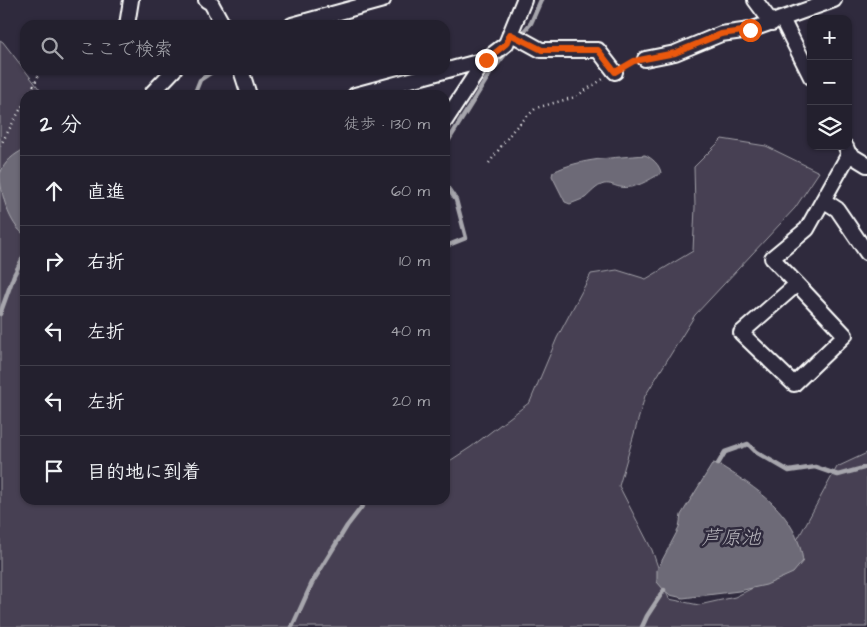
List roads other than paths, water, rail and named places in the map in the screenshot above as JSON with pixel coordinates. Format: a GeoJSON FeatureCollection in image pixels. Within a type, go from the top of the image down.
{"type":"FeatureCollection","features":[{"type":"Feature","properties":{"kind":"street"},"geometry":{"type":"LineString","coordinates":[[128,20],[131,0]]}},
{"type":"Feature","properties":{"kind":"street"},"geometry":{"type":"LineString","coordinates":[[310,20],[383,0]]}},
{"type":"Feature","properties":{"kind":"street"},"geometry":{"type":"LineString","coordinates":[[450,114],[486,60],[506,44],[524,0]]}},
{"type":"Feature","properties":{"kind":"street"},"geometry":{"type":"LineString","coordinates":[[755,0],[777,21],[807,70]]}},
{"type":"Feature","properties":{"kind":"street"},"geometry":{"type":"LineString","coordinates":[[646,59],[675,53],[721,34],[750,30],[834,0]]}},
{"type":"Feature","properties":{"kind":"street"},"geometry":{"type":"LineString","coordinates":[[210,1],[219,20]]}},
{"type":"Feature","properties":{"kind":"street"},"geometry":{"type":"LineString","coordinates":[[510,34],[542,50],[598,50],[615,72]]}},
{"type":"Feature","properties":{"kind":"street"},"geometry":{"type":"LineString","coordinates":[[450,70],[486,60]]}},
{"type":"Feature","properties":{"kind":"street"},"geometry":{"type":"LineString","coordinates":[[155,90],[169,75]]}},
{"type":"Feature","properties":{"kind":"street"},"geometry":{"type":"LineString","coordinates":[[243,75],[247,90]]}},
{"type":"Feature","properties":{"kind":"street"},"geometry":{"type":"LineString","coordinates":[[374,90],[430,75]]}},
{"type":"Feature","properties":{"kind":"street"},"geometry":{"type":"LineString","coordinates":[[797,284],[741,333],[794,384],[845,335],[797,284],[772,258],[807,229],[847,150],[867,165]]}},
{"type":"Feature","properties":{"kind":"street"},"geometry":{"type":"LineString","coordinates":[[823,200],[837,209],[867,253]]}},
{"type":"Feature","properties":{"kind":"water"},"geometry":{"type":"Polygon","coordinates":[[[20,152],[20,231],[14,224],[6,208],[0,174],[4,166],[20,152]]]}},
{"type":"Feature","properties":{"kind":"water"},"geometry":{"type":"Polygon","coordinates":[[[645,155],[655,162],[661,173],[641,184],[631,187],[625,188],[609,184],[601,185],[585,198],[570,204],[565,202],[552,176],[553,172],[564,167],[586,161],[645,155]]]}},
{"type":"Feature","properties":{"kind":"water","name":"芦原池"},"geometry":{"type":"Polygon","coordinates":[[[713,463],[718,464],[772,503],[793,529],[803,561],[793,573],[766,585],[739,591],[683,598],[670,595],[657,582],[657,570],[679,528],[681,515],[713,463]]]}},
{"type":"Feature","properties":{"kind":"waterway"},"geometry":{"type":"LineString","coordinates":[[520,36],[531,23],[541,0]]}},
{"type":"Feature","properties":{"kind":"waterway"},"geometry":{"type":"LineString","coordinates":[[450,138],[491,72],[510,48]]}},
{"type":"Feature","properties":{"kind":"waterway"},"geometry":{"type":"LineString","coordinates":[[196,90],[200,80],[208,75]]}},
{"type":"Feature","properties":{"kind":"waterway"},"geometry":{"type":"LineString","coordinates":[[450,191],[456,200],[466,238],[450,244]]}},
{"type":"Feature","properties":{"kind":"waterway"},"geometry":{"type":"LineString","coordinates":[[0,314],[20,264]]}},
{"type":"Feature","properties":{"kind":"waterway"},"geometry":{"type":"LineString","coordinates":[[718,464],[725,452],[748,444],[756,452],[789,471],[815,467],[838,475],[867,467]]}},
{"type":"Feature","properties":{"kind":"waterway"},"geometry":{"type":"LineString","coordinates":[[292,627],[312,583],[347,526],[363,505]]}},
{"type":"Feature","properties":{"kind":"waterway"},"geometry":{"type":"LineString","coordinates":[[642,627],[664,590]]}}]}
